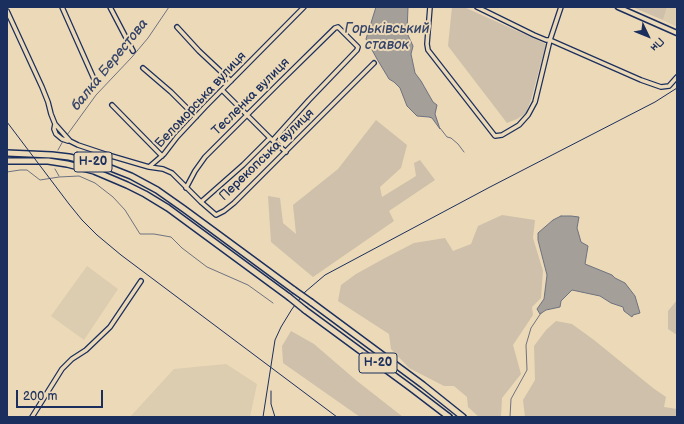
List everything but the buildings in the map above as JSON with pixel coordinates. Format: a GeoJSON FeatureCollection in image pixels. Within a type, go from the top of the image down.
{"type":"FeatureCollection","features":[{"type":"Feature","properties":{"kind":"main road","name":"Н-20"},"geometry":{"type":"LineString","coordinates":[[7,153],[44,154],[85,160],[131,176],[157,190],[423,385],[463,417]]}},
{"type":"Feature","properties":{"kind":"main road","name":"Н-20"},"geometry":{"type":"LineString","coordinates":[[7,161],[48,161],[94,171],[127,185],[155,200],[289,297],[449,417]]}},
{"type":"Feature","properties":{"kind":"main road"},"geometry":{"type":"LineString","coordinates":[[127,185],[131,176]]}},
{"type":"Feature","properties":{"kind":"street"},"geometry":{"type":"LineString","coordinates":[[62,7],[94,79]]}},
{"type":"Feature","properties":{"kind":"street"},"geometry":{"type":"LineString","coordinates":[[110,7],[133,51]]}},
{"type":"Feature","properties":{"kind":"street","name":"Беломорська вулиця"},"geometry":{"type":"LineString","coordinates":[[148,166],[162,156],[196,117],[304,7]]}},
{"type":"Feature","properties":{"kind":"street"},"geometry":{"type":"LineString","coordinates":[[430,7],[426,44],[428,50],[495,136],[502,135],[519,125],[528,115],[535,102],[550,40],[561,7]]}},
{"type":"Feature","properties":{"kind":"street"},"geometry":{"type":"LineString","coordinates":[[477,7],[534,35],[550,40],[641,80],[661,87],[669,86],[677,77]]}},
{"type":"Feature","properties":{"kind":"street"},"geometry":{"type":"LineString","coordinates":[[618,7],[677,33]]}},
{"type":"Feature","properties":{"kind":"street"},"geometry":{"type":"LineString","coordinates":[[7,11],[42,87],[55,124],[70,141],[108,155],[148,166]]}},
{"type":"Feature","properties":{"kind":"street"},"geometry":{"type":"LineString","coordinates":[[177,27],[199,51],[231,81]]}},
{"type":"Feature","properties":{"kind":"street","name":"Тесленка вулиця"},"geometry":{"type":"LineString","coordinates":[[186,188],[195,171],[205,157],[335,28],[338,27],[358,48],[358,50],[271,139]]}},
{"type":"Feature","properties":{"kind":"street","name":"Перекопська вулиця"},"geometry":{"type":"LineString","coordinates":[[148,166],[163,169],[172,173],[216,215],[234,203],[374,63]]}},
{"type":"Feature","properties":{"kind":"street"},"geometry":{"type":"LineString","coordinates":[[143,68],[171,92],[196,117]]}},
{"type":"Feature","properties":{"kind":"street"},"geometry":{"type":"LineString","coordinates":[[222,90],[246,116],[286,152]]}},
{"type":"Feature","properties":{"kind":"street"},"geometry":{"type":"LineString","coordinates":[[112,105],[162,156]]}},
{"type":"Feature","properties":{"kind":"street"},"geometry":{"type":"LineString","coordinates":[[201,202],[271,139]]}},
{"type":"Feature","properties":{"kind":"street"},"geometry":{"type":"LineString","coordinates":[[103,165],[108,155]]}},
{"type":"Feature","properties":{"kind":"street"},"geometry":{"type":"LineString","coordinates":[[32,417],[62,369],[110,328],[123,306],[141,281]]}},
{"type":"Feature","properties":{"kind":"shaded area"},"geometry":{"type":"Polygon","coordinates":[[[452,7],[464,7],[546,44],[526,113],[517,119],[507,123],[448,46],[452,7]]]}},
{"type":"Feature","properties":{"kind":"shaded area"},"geometry":{"type":"Polygon","coordinates":[[[632,7],[667,7],[663,20],[632,7]]]}},
{"type":"Feature","properties":{"kind":"shaded area"},"geometry":{"type":"Polygon","coordinates":[[[667,7],[677,7],[677,27],[663,20],[667,7]]]}},
{"type":"Feature","properties":{"kind":"shaded area"},"geometry":{"type":"Polygon","coordinates":[[[376,120],[407,145],[401,168],[380,187],[382,197],[416,176],[414,163],[420,160],[435,180],[389,211],[394,221],[313,277],[271,242],[268,196],[280,198],[283,223],[296,234],[293,205],[338,169],[376,120]]]}},
{"type":"Feature","properties":{"kind":"shaded area"},"geometry":{"type":"Polygon","coordinates":[[[502,215],[535,220],[533,238],[543,271],[541,298],[532,307],[533,315],[513,345],[521,374],[502,398],[501,417],[479,417],[468,407],[467,397],[454,386],[444,386],[409,368],[391,349],[389,334],[338,301],[341,285],[356,274],[385,258],[414,243],[445,238],[453,251],[471,244],[478,226],[502,215]]]}},
{"type":"Feature","properties":{"kind":"shaded area"},"geometry":{"type":"Polygon","coordinates":[[[87,266],[118,289],[84,340],[51,316],[87,266]]]}},
{"type":"Feature","properties":{"kind":"shaded area"},"geometry":{"type":"Polygon","coordinates":[[[677,300],[677,335],[668,329],[668,311],[677,300]]]}},
{"type":"Feature","properties":{"kind":"shaded area"},"geometry":{"type":"Polygon","coordinates":[[[556,321],[572,324],[666,397],[664,407],[677,409],[677,417],[525,417],[523,400],[535,380],[534,346],[546,330],[556,321]]]}},
{"type":"Feature","properties":{"kind":"shaded area"},"geometry":{"type":"Polygon","coordinates":[[[291,331],[314,344],[357,381],[403,417],[360,417],[283,363],[282,346],[291,331]]]}},
{"type":"Feature","properties":{"kind":"shaded area"},"geometry":{"type":"Polygon","coordinates":[[[226,364],[257,384],[250,417],[130,417],[174,369],[226,364]]]}},
{"type":"Feature","properties":{"kind":"water","name":"Горьківський ставок"},"geometry":{"type":"Polygon","coordinates":[[[376,7],[408,7],[407,33],[413,46],[411,54],[415,73],[433,102],[437,105],[435,114],[440,129],[432,118],[417,116],[407,106],[400,88],[389,79],[366,39],[376,7]]]}},
{"type":"Feature","properties":{"kind":"water"},"geometry":{"type":"Polygon","coordinates":[[[561,216],[579,217],[577,228],[581,242],[588,246],[585,264],[612,275],[625,283],[635,296],[640,313],[633,315],[632,317],[624,311],[623,307],[611,303],[600,296],[572,290],[561,301],[560,307],[546,310],[540,314],[537,309],[544,299],[547,275],[538,240],[538,233],[553,220],[561,216]]]}},
{"type":"Feature","properties":{"kind":"waterway","name":"балка Берестова"},"geometry":{"type":"LineString","coordinates":[[67,135],[96,95],[148,38],[169,7]]}},
{"type":"Feature","properties":{"kind":"waterway"},"geometry":{"type":"LineString","coordinates":[[440,128],[447,137],[451,138],[458,144],[464,152]]}},
{"type":"Feature","properties":{"kind":"waterway","name":"балка Берестова"},"geometry":{"type":"LineString","coordinates":[[58,150],[63,141]]}},
{"type":"Feature","properties":{"kind":"waterway","name":"балка Берестова"},"geometry":{"type":"LineString","coordinates":[[55,169],[59,176]]}},
{"type":"Feature","properties":{"kind":"waterway","name":"балка Берестова"},"geometry":{"type":"LineString","coordinates":[[7,172],[27,170],[40,180],[79,176],[95,183],[113,197],[125,210],[140,234],[154,234],[171,237],[182,248],[207,267],[248,285],[273,303]]}},
{"type":"Feature","properties":{"kind":"waterway"},"geometry":{"type":"LineString","coordinates":[[510,417],[511,399],[527,370],[526,345],[531,328],[541,313]]}},
{"type":"Feature","properties":{"kind":"railway"},"geometry":{"type":"LineString","coordinates":[[263,417],[275,340],[292,309],[305,292],[325,275],[490,187],[655,102],[677,88]]}},
{"type":"Feature","properties":{"kind":"railway"},"geometry":{"type":"LineString","coordinates":[[7,122],[69,204],[97,235],[121,255],[337,417]]}},
{"type":"Feature","properties":{"kind":"railway"},"geometry":{"type":"LineString","coordinates":[[271,391],[271,404],[275,417]]}}]}
